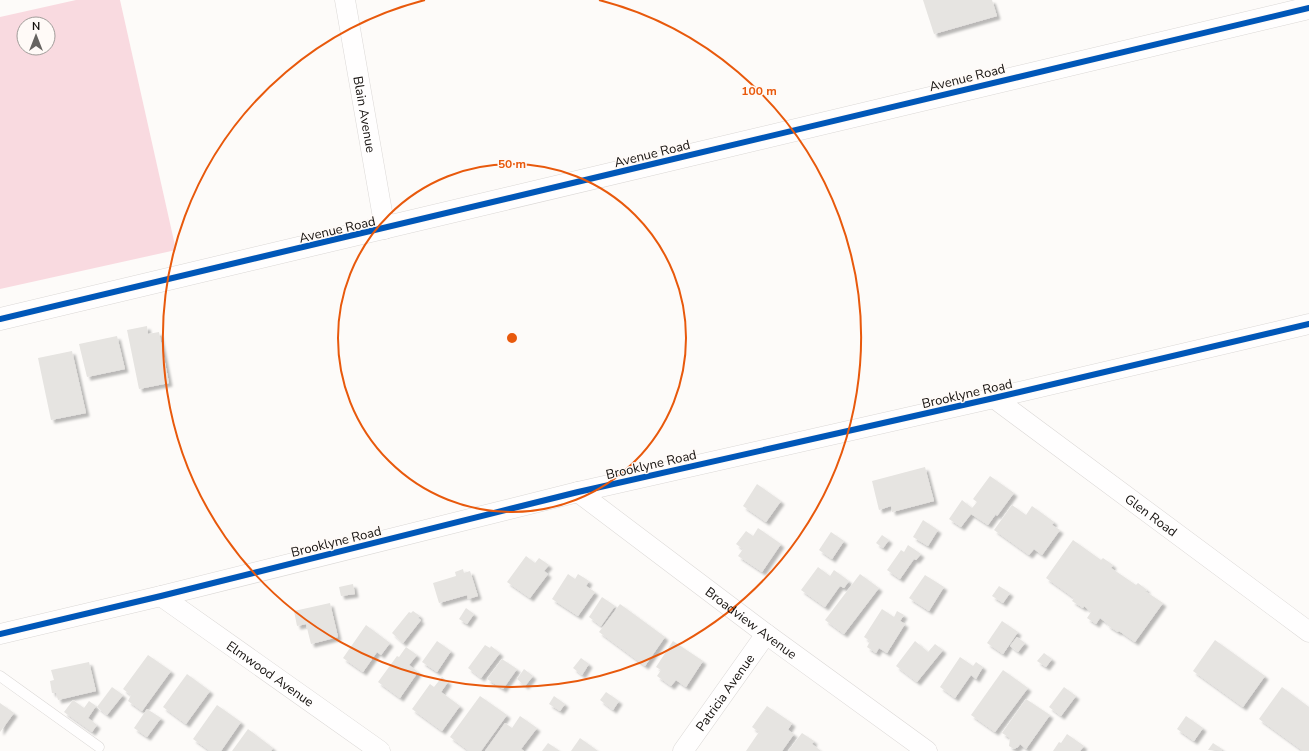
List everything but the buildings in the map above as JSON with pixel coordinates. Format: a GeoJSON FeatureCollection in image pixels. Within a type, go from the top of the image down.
{"type":"FeatureCollection","features":[{"type":"Feature","properties":{"kind":"street","name":"Blain Avenue"},"geometry":{"type":"LineString","coordinates":[[345,0],[385,229]]}},
{"type":"Feature","properties":{"kind":"street","name":"Avenue Road"},"geometry":{"type":"LineString","coordinates":[[0,319],[385,229],[1014,77],[1309,8]]}},
{"type":"Feature","properties":{"kind":"street","name":"Brooklyne Road"},"geometry":{"type":"LineString","coordinates":[[0,634],[161,596],[578,492],[994,398],[1309,324]]}},
{"type":"Feature","properties":{"kind":"street","name":"Glen Road"},"geometry":{"type":"LineString","coordinates":[[994,398],[1309,632]]}},
{"type":"Feature","properties":{"kind":"street","name":"Broadview Avenue"},"geometry":{"type":"LineString","coordinates":[[578,492],[766,634],[927,751]]}},
{"type":"Feature","properties":{"kind":"street","name":"Elmwood Avenue"},"geometry":{"type":"LineString","coordinates":[[161,596],[380,751]]}},
{"type":"Feature","properties":{"kind":"street","name":"Patricia Avenue"},"geometry":{"type":"LineString","coordinates":[[683,751],[766,634]]}},
{"type":"Feature","properties":{"kind":"lane"},"geometry":{"type":"LineString","coordinates":[[0,676],[99,747]]}},
{"type":"Feature","properties":{"kind":"shaded area"},"geometry":{"type":"Polygon","coordinates":[[[76,0],[120,0],[176,250],[0,289],[0,17],[76,0]]]}},
{"type":"Feature","properties":{"kind":"cycle path"},"geometry":{"type":"LineString","coordinates":[[0,319],[1309,8]]}},
{"type":"Feature","properties":{"kind":"cycle path"},"geometry":{"type":"LineString","coordinates":[[0,634],[161,596],[578,492],[994,398],[1309,324]]}}]}
